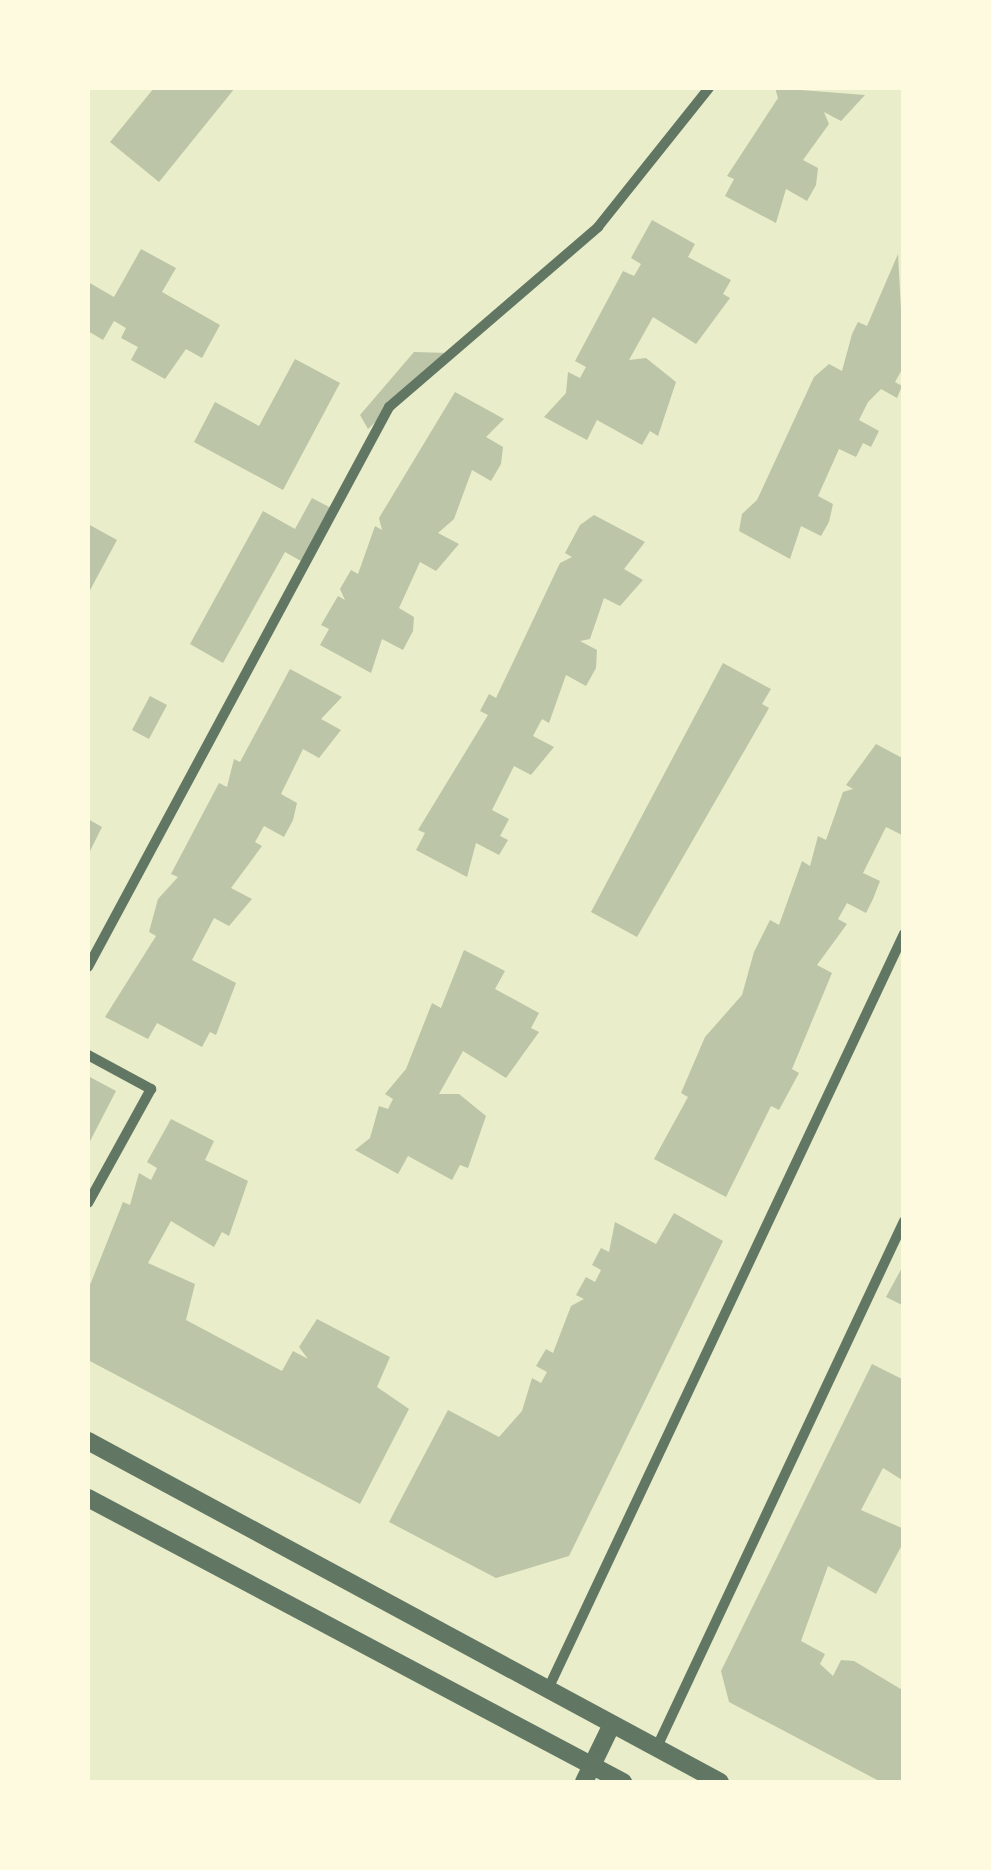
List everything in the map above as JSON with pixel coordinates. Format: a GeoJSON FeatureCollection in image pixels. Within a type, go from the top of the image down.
{"type":"FeatureCollection","features":[{"type":"Feature","properties":{"kind":"street"},"geometry":{"type":"LineString","coordinates":[[88,966],[388,406],[598,227],[708,88]]}},
{"type":"Feature","properties":{"kind":"street"},"geometry":{"type":"LineString","coordinates":[[548,1688],[904,934]]}},
{"type":"Feature","properties":{"kind":"street"},"geometry":{"type":"LineString","coordinates":[[88,1055],[151,1089],[88,1203]]}},
{"type":"Feature","properties":{"kind":"street"},"geometry":{"type":"LineString","coordinates":[[656,1748],[904,1221]]}},
{"type":"Feature","properties":{"kind":"street"},"geometry":{"type":"LineString","coordinates":[[88,1442],[720,1782]]}},
{"type":"Feature","properties":{"kind":"street"},"geometry":{"type":"LineString","coordinates":[[88,1498],[588,1774],[623,1782]]}},
{"type":"Feature","properties":{"kind":"street"},"geometry":{"type":"LineString","coordinates":[[588,1774],[612,1724]]}},
{"type":"Feature","properties":{"kind":"building"},"geometry":{"type":"Polygon","coordinates":[[[154,88],[235,88],[159,182],[110,142],[154,88]]]}},
{"type":"Feature","properties":{"kind":"building"},"geometry":{"type":"Polygon","coordinates":[[[775,88],[865,95],[841,121],[824,112],[829,124],[803,160],[818,168],[816,185],[807,201],[786,189],[776,223],[725,196],[734,179],[727,176],[778,98],[775,88]]]}},
{"type":"Feature","properties":{"kind":"building"},"geometry":{"type":"Polygon","coordinates":[[[652,220],[695,244],[688,257],[731,280],[723,294],[730,298],[696,344],[653,317],[629,360],[646,358],[676,382],[658,436],[650,431],[642,445],[597,420],[587,440],[544,417],[566,393],[568,372],[580,378],[586,367],[575,361],[623,271],[634,276],[641,264],[631,258],[652,220]]]}},
{"type":"Feature","properties":{"kind":"building"},"geometry":{"type":"Polygon","coordinates":[[[141,249],[176,268],[162,292],[220,325],[202,358],[186,349],[165,379],[131,360],[138,347],[121,338],[126,328],[114,321],[103,340],[88,331],[88,282],[114,297],[141,249]]]}},
{"type":"Feature","properties":{"kind":"building"},"geometry":{"type":"Polygon","coordinates":[[[898,254],[904,366],[895,382],[902,386],[897,398],[881,389],[868,402],[859,420],[879,431],[871,447],[863,443],[856,457],[839,449],[818,496],[833,504],[829,522],[821,536],[801,526],[790,559],[739,531],[742,514],[757,500],[814,377],[829,364],[842,371],[852,334],[858,322],[867,326],[898,254]]]}},
{"type":"Feature","properties":{"kind":"building"},"geometry":{"type":"Polygon","coordinates":[[[414,352],[449,353],[368,429],[360,415],[414,352]]]}},
{"type":"Feature","properties":{"kind":"building"},"geometry":{"type":"Polygon","coordinates":[[[295,359],[340,383],[283,490],[194,442],[215,402],[259,426],[295,359]]]}},
{"type":"Feature","properties":{"kind":"building"},"geometry":{"type":"Polygon","coordinates":[[[455,392],[504,419],[486,437],[503,447],[501,464],[491,481],[472,470],[454,519],[438,533],[459,544],[436,571],[420,562],[399,608],[414,617],[413,631],[403,650],[382,639],[371,673],[320,645],[329,629],[321,625],[338,596],[345,600],[340,589],[351,570],[358,574],[375,526],[382,530],[379,518],[455,392]]]}},
{"type":"Feature","properties":{"kind":"building"},"geometry":{"type":"Polygon","coordinates":[[[312,498],[331,508],[301,561],[285,552],[223,663],[190,644],[263,511],[295,529],[312,498]]]}},
{"type":"Feature","properties":{"kind":"building"},"geometry":{"type":"Polygon","coordinates":[[[594,515],[645,542],[624,569],[643,580],[620,606],[604,598],[590,639],[580,641],[597,650],[596,668],[586,686],[566,675],[549,723],[542,719],[533,736],[554,747],[531,775],[514,766],[492,810],[509,819],[500,836],[508,840],[499,855],[476,843],[467,877],[416,850],[425,833],[418,830],[488,715],[480,711],[489,694],[496,698],[560,563],[572,557],[565,553],[580,525],[594,515]]]}},
{"type":"Feature","properties":{"kind":"building"},"geometry":{"type":"Polygon","coordinates":[[[88,524],[117,540],[88,594],[88,524]]]}},
{"type":"Feature","properties":{"kind":"building"},"geometry":{"type":"Polygon","coordinates":[[[723,663],[771,689],[762,704],[769,708],[637,937],[591,912],[723,663]]]}},
{"type":"Feature","properties":{"kind":"building"},"geometry":{"type":"Polygon","coordinates":[[[290,669],[342,697],[321,719],[341,730],[319,758],[303,749],[281,794],[297,803],[293,820],[284,837],[264,826],[255,842],[262,846],[231,888],[252,899],[229,926],[214,918],[192,960],[236,983],[216,1035],[210,1032],[202,1047],[157,1023],[148,1039],[105,1017],[156,936],[149,932],[158,899],[178,877],[171,874],[219,783],[227,787],[234,759],[240,762],[290,669]]]}},
{"type":"Feature","properties":{"kind":"building"},"geometry":{"type":"Polygon","coordinates":[[[150,696],[167,705],[149,739],[132,730],[150,696]]]}},
{"type":"Feature","properties":{"kind":"building"},"geometry":{"type":"Polygon","coordinates":[[[876,744],[904,759],[904,836],[886,827],[863,873],[880,881],[866,913],[847,903],[838,919],[847,924],[817,965],[832,973],[792,1069],[799,1073],[779,1110],[771,1106],[726,1197],[654,1159],[688,1097],[681,1093],[705,1037],[742,995],[754,952],[770,920],[779,925],[802,861],[810,866],[818,836],[826,840],[843,792],[853,789],[846,785],[876,744]]]}},
{"type":"Feature","properties":{"kind":"building"},"geometry":{"type":"Polygon","coordinates":[[[88,819],[102,827],[88,855],[88,819]]]}},
{"type":"Feature","properties":{"kind":"building"},"geometry":{"type":"Polygon","coordinates":[[[464,950],[505,971],[495,989],[539,1013],[531,1028],[539,1032],[506,1078],[463,1051],[439,1094],[459,1094],[486,1116],[468,1168],[460,1165],[452,1180],[408,1156],[398,1174],[355,1150],[370,1138],[379,1106],[388,1109],[393,1099],[385,1094],[406,1069],[432,1003],[441,1008],[464,950]]]}},
{"type":"Feature","properties":{"kind":"building"},"geometry":{"type":"Polygon","coordinates":[[[88,1076],[116,1091],[88,1145],[88,1076]]]}},
{"type":"Feature","properties":{"kind":"building"},"geometry":{"type":"Polygon","coordinates":[[[171,1119],[214,1141],[205,1160],[248,1181],[229,1236],[222,1232],[214,1247],[171,1221],[148,1263],[195,1284],[186,1320],[282,1371],[293,1351],[308,1359],[299,1347],[317,1319],[390,1357],[377,1387],[409,1409],[360,1504],[88,1360],[88,1290],[123,1202],[130,1205],[139,1173],[151,1180],[157,1168],[147,1162],[171,1119]]]}},
{"type":"Feature","properties":{"kind":"building"},"geometry":{"type":"Polygon","coordinates":[[[674,1213],[723,1241],[569,1556],[496,1578],[389,1522],[448,1410],[499,1437],[522,1411],[532,1378],[541,1383],[547,1372],[536,1366],[546,1349],[553,1353],[571,1306],[584,1299],[576,1295],[586,1277],[595,1282],[601,1270],[592,1265],[601,1248],[609,1252],[615,1222],[656,1244],[674,1213]]]}},
{"type":"Feature","properties":{"kind":"building"},"geometry":{"type":"Polygon","coordinates":[[[904,1264],[904,1306],[886,1297],[904,1264]]]}},
{"type":"Feature","properties":{"kind":"building"},"geometry":{"type":"Polygon","coordinates":[[[872,1364],[904,1380],[904,1481],[883,1468],[861,1510],[904,1529],[904,1541],[876,1594],[828,1566],[801,1641],[825,1654],[820,1664],[833,1676],[841,1660],[854,1661],[904,1691],[904,1782],[881,1782],[729,1702],[721,1671],[872,1364]]]}}]}
